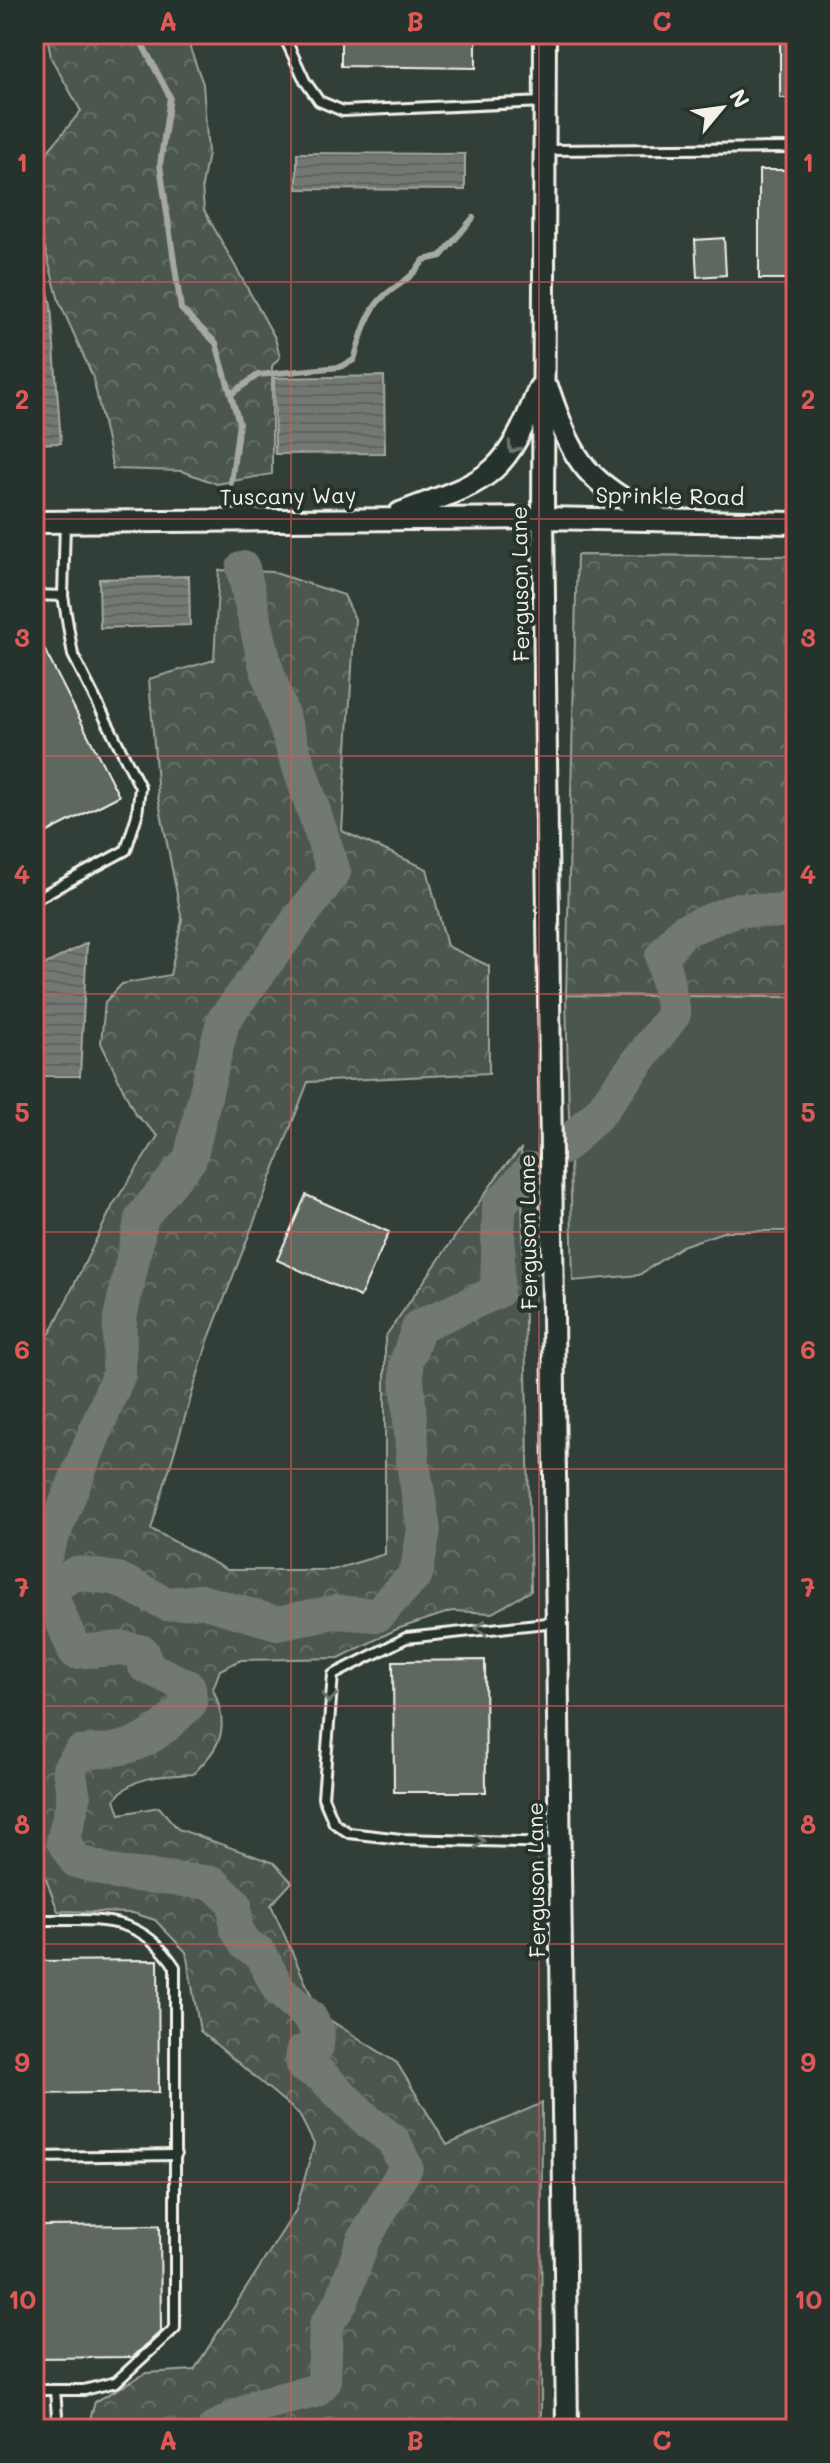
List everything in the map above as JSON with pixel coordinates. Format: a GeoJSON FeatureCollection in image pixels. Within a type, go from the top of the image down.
{"type":"FeatureCollection","features":[{"type":"Feature","properties":{"kind":"street","name":"Ferguson Lane"},"geometry":{"type":"LineString","coordinates":[[545,34],[543,518],[567,2429]]}},
{"type":"Feature","properties":{"kind":"street"},"geometry":{"type":"LineString","coordinates":[[386,519],[465,488],[504,463],[522,433],[544,376]]}},
{"type":"Feature","properties":{"kind":"street"},"geometry":{"type":"LineString","coordinates":[[544,376],[567,443],[582,467],[616,495],[663,520]]}},
{"type":"Feature","properties":{"kind":"street","name":"Tuscany Way"},"geometry":{"type":"LineString","coordinates":[[34,522],[543,518]]}},
{"type":"Feature","properties":{"kind":"street","name":"Sprinkle Road"},"geometry":{"type":"LineString","coordinates":[[543,518],[796,523]]}},
{"type":"Feature","properties":{"kind":"lane"},"geometry":{"type":"LineString","coordinates":[[283,34],[305,81],[319,101],[343,111],[545,102]]}},
{"type":"Feature","properties":{"kind":"lane"},"geometry":{"type":"LineString","coordinates":[[544,150],[796,148]]}},
{"type":"Feature","properties":{"kind":"lane"},"geometry":{"type":"LineString","coordinates":[[34,900],[126,850],[137,815],[140,787],[73,655],[63,596],[65,522]]}},
{"type":"Feature","properties":{"kind":"lane"},"geometry":{"type":"LineString","coordinates":[[34,595],[63,596]]}},
{"type":"Feature","properties":{"kind":"lane"},"geometry":{"type":"LineString","coordinates":[[557,1622],[406,1638],[333,1675],[323,1797],[334,1823],[349,1833],[401,1839],[560,1843]]}},
{"type":"Feature","properties":{"kind":"lane"},"geometry":{"type":"LineString","coordinates":[[34,1882],[35,1920],[123,1922],[163,1947],[175,1967],[176,2155],[175,2328],[116,2382],[84,2390],[34,2390]]}},
{"type":"Feature","properties":{"kind":"lane"},"geometry":{"type":"LineString","coordinates":[[34,2157],[176,2155]]}},
{"type":"Feature","properties":{"kind":"lane"},"geometry":{"type":"LineString","coordinates":[[55,2390],[58,2429]]}},
{"type":"Feature","properties":{"kind":"green space"},"geometry":{"type":"Polygon","coordinates":[[[47,34],[185,34],[203,84],[208,153],[202,186],[204,210],[275,338],[280,357],[272,366],[272,474],[217,484],[182,471],[113,469],[93,377],[59,301],[34,208],[48,151],[81,111],[51,58],[47,34]]]}},
{"type":"Feature","properties":{"kind":"green space"},"geometry":{"type":"Polygon","coordinates":[[[577,555],[796,556],[796,997],[566,995],[577,555]]]}},
{"type":"Feature","properties":{"kind":"green space"},"geometry":{"type":"Polygon","coordinates":[[[219,570],[272,572],[344,595],[355,619],[342,831],[427,869],[447,946],[489,966],[489,1073],[308,1082],[208,1341],[151,1529],[227,1570],[332,1570],[385,1554],[385,1337],[503,1168],[521,1149],[531,1591],[492,1613],[452,1611],[397,1629],[339,1658],[241,1660],[220,1670],[213,1689],[222,1726],[211,1754],[193,1774],[140,1781],[115,1799],[120,1814],[159,1807],[178,1829],[274,1863],[292,1882],[271,1905],[319,2013],[397,2063],[447,2145],[542,2103],[541,2429],[87,2429],[95,2402],[146,2373],[194,2370],[296,2210],[314,2144],[299,2114],[200,2031],[186,1952],[155,1920],[133,1913],[58,1911],[44,1874],[34,1861],[34,1348],[51,1332],[113,1205],[158,1136],[135,1114],[101,1043],[105,1002],[122,984],[170,975],[182,920],[158,797],[149,679],[214,660],[219,570]]]}},
{"type":"Feature","properties":{"kind":"green space"},"geometry":{"type":"Polygon","coordinates":[[[566,995],[796,997],[796,1231],[726,1231],[682,1246],[639,1275],[573,1281],[566,995]]]}},
{"type":"Feature","properties":{"kind":"shaded area"},"geometry":{"type":"Polygon","coordinates":[[[297,153],[465,154],[465,190],[297,189],[297,153]]]}},
{"type":"Feature","properties":{"kind":"shaded area"},"geometry":{"type":"Polygon","coordinates":[[[34,230],[51,305],[61,443],[34,444],[34,230]]]}},
{"type":"Feature","properties":{"kind":"shaded area"},"geometry":{"type":"Polygon","coordinates":[[[384,376],[385,453],[275,454],[274,378],[384,376]]]}},
{"type":"Feature","properties":{"kind":"shaded area"},"geometry":{"type":"Polygon","coordinates":[[[189,576],[190,625],[100,628],[99,579],[189,576]]]}},
{"type":"Feature","properties":{"kind":"shaded area"},"geometry":{"type":"Polygon","coordinates":[[[87,943],[80,1076],[34,1076],[34,970],[87,943]]]}},
{"type":"Feature","properties":{"kind":"building"},"geometry":{"type":"Polygon","coordinates":[[[341,34],[476,34],[476,68],[341,66],[341,34]]]}},
{"type":"Feature","properties":{"kind":"building"},"geometry":{"type":"Polygon","coordinates":[[[780,42],[796,42],[796,98],[780,98],[780,42]]]}},
{"type":"Feature","properties":{"kind":"building"},"geometry":{"type":"Polygon","coordinates":[[[759,170],[796,170],[796,279],[759,279],[759,170]]]}},
{"type":"Feature","properties":{"kind":"building"},"geometry":{"type":"Polygon","coordinates":[[[724,238],[726,275],[697,277],[695,240],[724,238]]]}},
{"type":"Feature","properties":{"kind":"building"},"geometry":{"type":"Polygon","coordinates":[[[34,629],[119,796],[34,839],[34,629]]]}},
{"type":"Feature","properties":{"kind":"building"},"geometry":{"type":"Polygon","coordinates":[[[306,1195],[389,1232],[360,1297],[277,1260],[306,1195]]]}},
{"type":"Feature","properties":{"kind":"building"},"geometry":{"type":"Polygon","coordinates":[[[485,1660],[486,1792],[394,1792],[393,1661],[485,1660]]]}},
{"type":"Feature","properties":{"kind":"building"},"geometry":{"type":"Polygon","coordinates":[[[158,1960],[159,2092],[34,2094],[34,1961],[158,1960]]]}},
{"type":"Feature","properties":{"kind":"building"},"geometry":{"type":"Polygon","coordinates":[[[160,2225],[161,2331],[133,2357],[34,2358],[34,2226],[160,2225]]]}},
{"type":"Feature","properties":{"kind":"waterway"},"geometry":{"type":"LineString","coordinates":[[137,34],[170,97],[160,165],[181,309],[216,343],[239,423],[231,483]]}},
{"type":"Feature","properties":{"kind":"waterway"},"geometry":{"type":"LineString","coordinates":[[231,394],[258,375],[340,367],[354,360],[365,326],[377,303],[409,277],[424,260],[441,256],[473,218]]}},
{"type":"Feature","properties":{"kind":"waterway"},"geometry":{"type":"LineString","coordinates":[[214,2429],[258,2405],[315,2391],[324,2382],[326,2325],[342,2301],[363,2241],[406,2167],[393,2140],[369,2122],[321,2075],[303,2066],[302,2052],[317,2046],[318,2032],[310,2017],[279,1990],[260,1953],[246,1945],[236,1928],[235,1904],[213,1883],[116,1873],[76,1861],[63,1841],[74,1798],[69,1769],[80,1753],[116,1749],[141,1742],[164,1727],[190,1703],[189,1687],[145,1666],[143,1652],[124,1648],[75,1652],[49,1589],[37,1575],[119,1373],[120,1318],[142,1217],[190,1159],[223,1021],[334,872],[265,664],[243,568]]}},
{"type":"Feature","properties":{"kind":"waterway"},"geometry":{"type":"LineString","coordinates":[[563,1148],[600,1112],[674,1014],[662,956],[683,931],[738,909],[781,912],[796,903]]}},
{"type":"Feature","properties":{"kind":"waterway"},"geometry":{"type":"LineString","coordinates":[[49,1589],[76,1573],[118,1579],[167,1604],[201,1601],[277,1623],[334,1612],[377,1615],[416,1574],[424,1530],[413,1463],[406,1363],[419,1326],[497,1292],[499,1205],[531,1169]]}}]}
